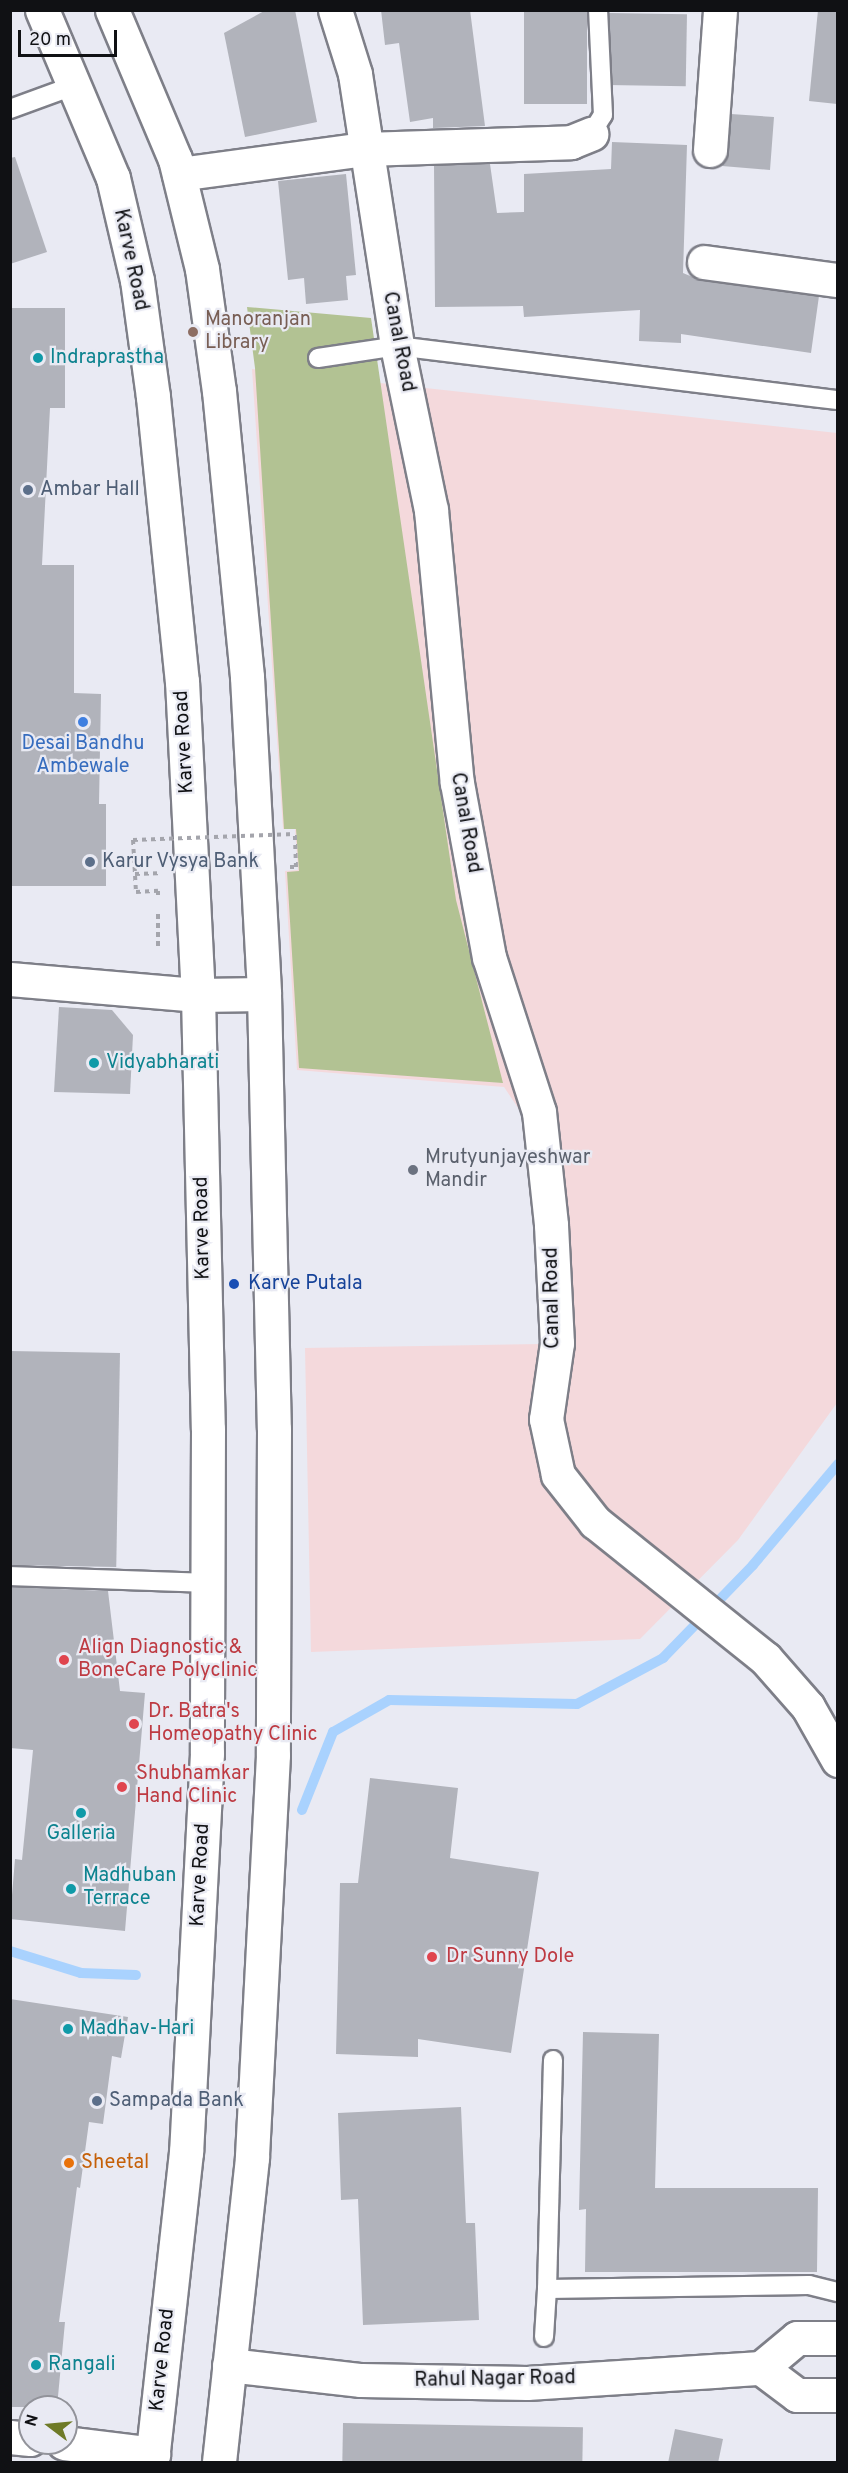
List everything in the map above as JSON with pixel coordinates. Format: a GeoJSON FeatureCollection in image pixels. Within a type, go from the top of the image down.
{"type":"FeatureCollection","features":[{"type":"Feature","properties":{"kind":"main road","name":"Karve Road"},"geometry":{"type":"LineString","coordinates":[[42,10],[113,178],[137,280],[150,374],[182,681],[198,995],[208,1583],[207,1753],[186,2152],[153,2458]]}},
{"type":"Feature","properties":{"kind":"main road"},"geometry":{"type":"LineString","coordinates":[[112,10],[179,174],[202,269],[219,391],[247,677],[264,994],[274,1429],[273,1755],[252,2158],[219,2463]]}},
{"type":"Feature","properties":{"kind":"main road","name":"Canal Road"},"geometry":{"type":"LineString","coordinates":[[335,10],[355,74],[397,346],[431,510],[457,783],[489,957],[538,1112],[551,1225],[557,1343],[546,1419],[558,1475],[594,1522],[765,1658],[807,1707],[837,1760]]}},
{"type":"Feature","properties":{"kind":"main road"},"geometry":{"type":"LineString","coordinates":[[710,150],[720,10]]}},
{"type":"Feature","properties":{"kind":"main road"},"geometry":{"type":"LineString","coordinates":[[179,174],[365,149],[571,142],[591,134]]}},
{"type":"Feature","properties":{"kind":"main road"},"geometry":{"type":"LineString","coordinates":[[704,262],[837,280]]}},
{"type":"Feature","properties":{"kind":"main road"},"geometry":{"type":"LineString","coordinates":[[10,979],[198,995],[264,994]]}},
{"type":"Feature","properties":{"kind":"main road"},"geometry":{"type":"LineString","coordinates":[[837,2338],[797,2338],[761,2368],[797,2395],[837,2395]]}},
{"type":"Feature","properties":{"kind":"main road","name":"Rahul Nagar Road"},"geometry":{"type":"LineString","coordinates":[[230,2365],[361,2380],[527,2383],[761,2368]]}},
{"type":"Feature","properties":{"kind":"main road"},"geometry":{"type":"LineString","coordinates":[[78,2445],[153,2458]]}},
{"type":"Feature","properties":{"kind":"lane"},"geometry":{"type":"LineString","coordinates":[[591,134],[603,115],[598,10]]}},
{"type":"Feature","properties":{"kind":"lane"},"geometry":{"type":"LineString","coordinates":[[10,109],[73,86]]}},
{"type":"Feature","properties":{"kind":"lane"},"geometry":{"type":"LineString","coordinates":[[318,358],[397,346],[837,400]]}},
{"type":"Feature","properties":{"kind":"lane"},"geometry":{"type":"LineString","coordinates":[[10,1576],[208,1583]]}},
{"type":"Feature","properties":{"kind":"lane"},"geometry":{"type":"LineString","coordinates":[[544,2337],[552,2060]]}},
{"type":"Feature","properties":{"kind":"lane"},"geometry":{"type":"LineString","coordinates":[[547,2289],[808,2285],[837,2292]]}},
{"type":"Feature","properties":{"kind":"path"},"geometry":{"type":"LineString","coordinates":[[158,899],[158,891],[136,892],[133,840],[295,834],[296,867]]}},
{"type":"Feature","properties":{"kind":"path"},"geometry":{"type":"LineString","coordinates":[[157,907],[158,948]]}},
{"type":"Feature","properties":{"kind":"shaded area"},"geometry":{"type":"Polygon","coordinates":[[[252,369],[837,433],[837,1403],[738,1540],[640,1639],[311,1652],[305,1348],[543,1344],[540,1225],[522,1114],[504,1087],[297,1070],[285,871],[298,870],[295,829],[283,829],[252,369]]]}},
{"type":"Feature","properties":{"kind":"green space"},"geometry":{"type":"Polygon","coordinates":[[[247,307],[371,318],[456,900],[503,1083],[299,1068],[287,872],[299,871],[296,829],[284,829],[255,368],[247,307]]]}},
{"type":"Feature","properties":{"kind":"building"},"geometry":{"type":"Polygon","coordinates":[[[266,10],[295,10],[317,122],[245,137],[224,33],[266,10]]]}},
{"type":"Feature","properties":{"kind":"building"},"geometry":{"type":"Polygon","coordinates":[[[381,10],[470,10],[485,126],[433,128],[433,118],[410,122],[399,43],[385,45],[381,10]]]}},
{"type":"Feature","properties":{"kind":"building"},"geometry":{"type":"Polygon","coordinates":[[[524,10],[587,10],[587,104],[524,104],[524,10]]]}},
{"type":"Feature","properties":{"kind":"building"},"geometry":{"type":"Polygon","coordinates":[[[818,10],[837,10],[837,104],[809,101],[818,10]]]}},
{"type":"Feature","properties":{"kind":"building"},"geometry":{"type":"Polygon","coordinates":[[[609,13],[687,14],[686,86],[608,85],[609,13]]]}},
{"type":"Feature","properties":{"kind":"building"},"geometry":{"type":"Polygon","coordinates":[[[731,114],[774,117],[770,170],[722,166],[729,151],[731,114]]]}},
{"type":"Feature","properties":{"kind":"building"},"geometry":{"type":"Polygon","coordinates":[[[612,142],[687,145],[683,273],[702,281],[819,296],[811,353],[681,334],[681,343],[639,341],[640,310],[524,317],[523,306],[435,307],[434,165],[490,164],[497,213],[524,212],[524,174],[611,169],[612,142]]]}},
{"type":"Feature","properties":{"kind":"building"},"geometry":{"type":"Polygon","coordinates":[[[15,157],[47,252],[10,264],[10,158],[15,157]]]}},
{"type":"Feature","properties":{"kind":"building"},"geometry":{"type":"Polygon","coordinates":[[[346,174],[356,275],[346,276],[348,300],[306,304],[304,278],[288,280],[278,181],[346,174]]]}},
{"type":"Feature","properties":{"kind":"building"},"geometry":{"type":"Polygon","coordinates":[[[10,308],[65,308],[65,408],[50,408],[42,565],[74,565],[74,693],[101,694],[99,804],[106,804],[106,886],[10,886],[10,308]]]}},
{"type":"Feature","properties":{"kind":"building","name":"Vidyabharati"},"geometry":{"type":"Polygon","coordinates":[[[59,1007],[112,1010],[133,1035],[130,1094],[54,1092],[59,1007]]]}},
{"type":"Feature","properties":{"kind":"building"},"geometry":{"type":"Polygon","coordinates":[[[10,1351],[120,1353],[116,1567],[10,1565],[10,1351]]]}},
{"type":"Feature","properties":{"kind":"building"},"geometry":{"type":"Polygon","coordinates":[[[10,1587],[108,1591],[120,1691],[145,1693],[125,1931],[10,1919],[15,1859],[22,1860],[33,1750],[10,1748],[10,1587]]]}},
{"type":"Feature","properties":{"kind":"building"},"geometry":{"type":"Polygon","coordinates":[[[370,1778],[458,1788],[450,1858],[539,1872],[511,2053],[418,2039],[418,2057],[336,2054],[340,1883],[358,1883],[370,1778]]]}},
{"type":"Feature","properties":{"kind":"building"},"geometry":{"type":"Polygon","coordinates":[[[10,1999],[128,2017],[121,2058],[112,2056],[103,2124],[89,2122],[80,2188],[77,2187],[59,2322],[65,2322],[58,2395],[18,2395],[18,2407],[10,2407],[10,1999]]]}},
{"type":"Feature","properties":{"kind":"building"},"geometry":{"type":"Polygon","coordinates":[[[583,2032],[659,2034],[655,2188],[818,2188],[817,2272],[585,2272],[586,2209],[579,2210],[583,2032]]]}},
{"type":"Feature","properties":{"kind":"building"},"geometry":{"type":"Polygon","coordinates":[[[461,2107],[466,2223],[475,2223],[479,2320],[363,2325],[358,2199],[341,2200],[338,2113],[461,2107]]]}},
{"type":"Feature","properties":{"kind":"building"},"geometry":{"type":"Polygon","coordinates":[[[343,2423],[583,2427],[582,2462],[342,2462],[343,2423]]]}},
{"type":"Feature","properties":{"kind":"building"},"geometry":{"type":"Polygon","coordinates":[[[675,2429],[723,2439],[718,2463],[668,2463],[675,2429]]]}},
{"type":"Feature","properties":{"kind":"waterway"},"geometry":{"type":"LineString","coordinates":[[302,1810],[333,1732],[389,1700],[577,1704],[663,1658],[753,1565],[838,1464]]}},
{"type":"Feature","properties":{"kind":"waterway"},"geometry":{"type":"LineString","coordinates":[[10,1951],[81,1973],[136,1975]]}},
{"type":"Feature","properties":{"kind":"place","name":"Manoranjan Library"},"geometry":{"type":"Point","coordinates":[193,332]}},
{"type":"Feature","properties":{"kind":"place","name":"Indraprastha"},"geometry":{"type":"Point","coordinates":[38,358]}},
{"type":"Feature","properties":{"kind":"place","name":"Ambar Hall"},"geometry":{"type":"Point","coordinates":[28,490]}},
{"type":"Feature","properties":{"kind":"place","name":"Desai Bandhu Ambewale"},"geometry":{"type":"Point","coordinates":[83,722]}},
{"type":"Feature","properties":{"kind":"place","name":"Karur Vysya Bank"},"geometry":{"type":"Point","coordinates":[90,862]}},
{"type":"Feature","properties":{"kind":"place","name":"Vidyabharati"},"geometry":{"type":"Point","coordinates":[94,1063]}},
{"type":"Feature","properties":{"kind":"place","name":"Mrutyunjayeshwar Mandir"},"geometry":{"type":"Point","coordinates":[413,1170]}},
{"type":"Feature","properties":{"kind":"place","name":"Karve Putala"},"geometry":{"type":"Point","coordinates":[234,1284]}},
{"type":"Feature","properties":{"kind":"place","name":"Align Diagnostic & BoneCare Polyclinic"},"geometry":{"type":"Point","coordinates":[64,1660]}},
{"type":"Feature","properties":{"kind":"place","name":"Dr. Batra's Homeopathy Clinic"},"geometry":{"type":"Point","coordinates":[134,1724]}},
{"type":"Feature","properties":{"kind":"place","name":"Shubhamkar Hand Clinic"},"geometry":{"type":"Point","coordinates":[122,1787]}},
{"type":"Feature","properties":{"kind":"place","name":"Galleria"},"geometry":{"type":"Point","coordinates":[81,1813]}},
{"type":"Feature","properties":{"kind":"place","name":"Madhuban Terrace"},"geometry":{"type":"Point","coordinates":[71,1889]}},
{"type":"Feature","properties":{"kind":"place","name":"Dr Sunny Dole"},"geometry":{"type":"Point","coordinates":[432,1957]}},
{"type":"Feature","properties":{"kind":"place","name":"Madhav-Hari"},"geometry":{"type":"Point","coordinates":[68,2029]}},
{"type":"Feature","properties":{"kind":"place","name":"Sampada Bank"},"geometry":{"type":"Point","coordinates":[97,2101]}},
{"type":"Feature","properties":{"kind":"place","name":"Sheetal"},"geometry":{"type":"Point","coordinates":[69,2163]}},
{"type":"Feature","properties":{"kind":"place","name":"Rangali"},"geometry":{"type":"Point","coordinates":[36,2365]}}]}
